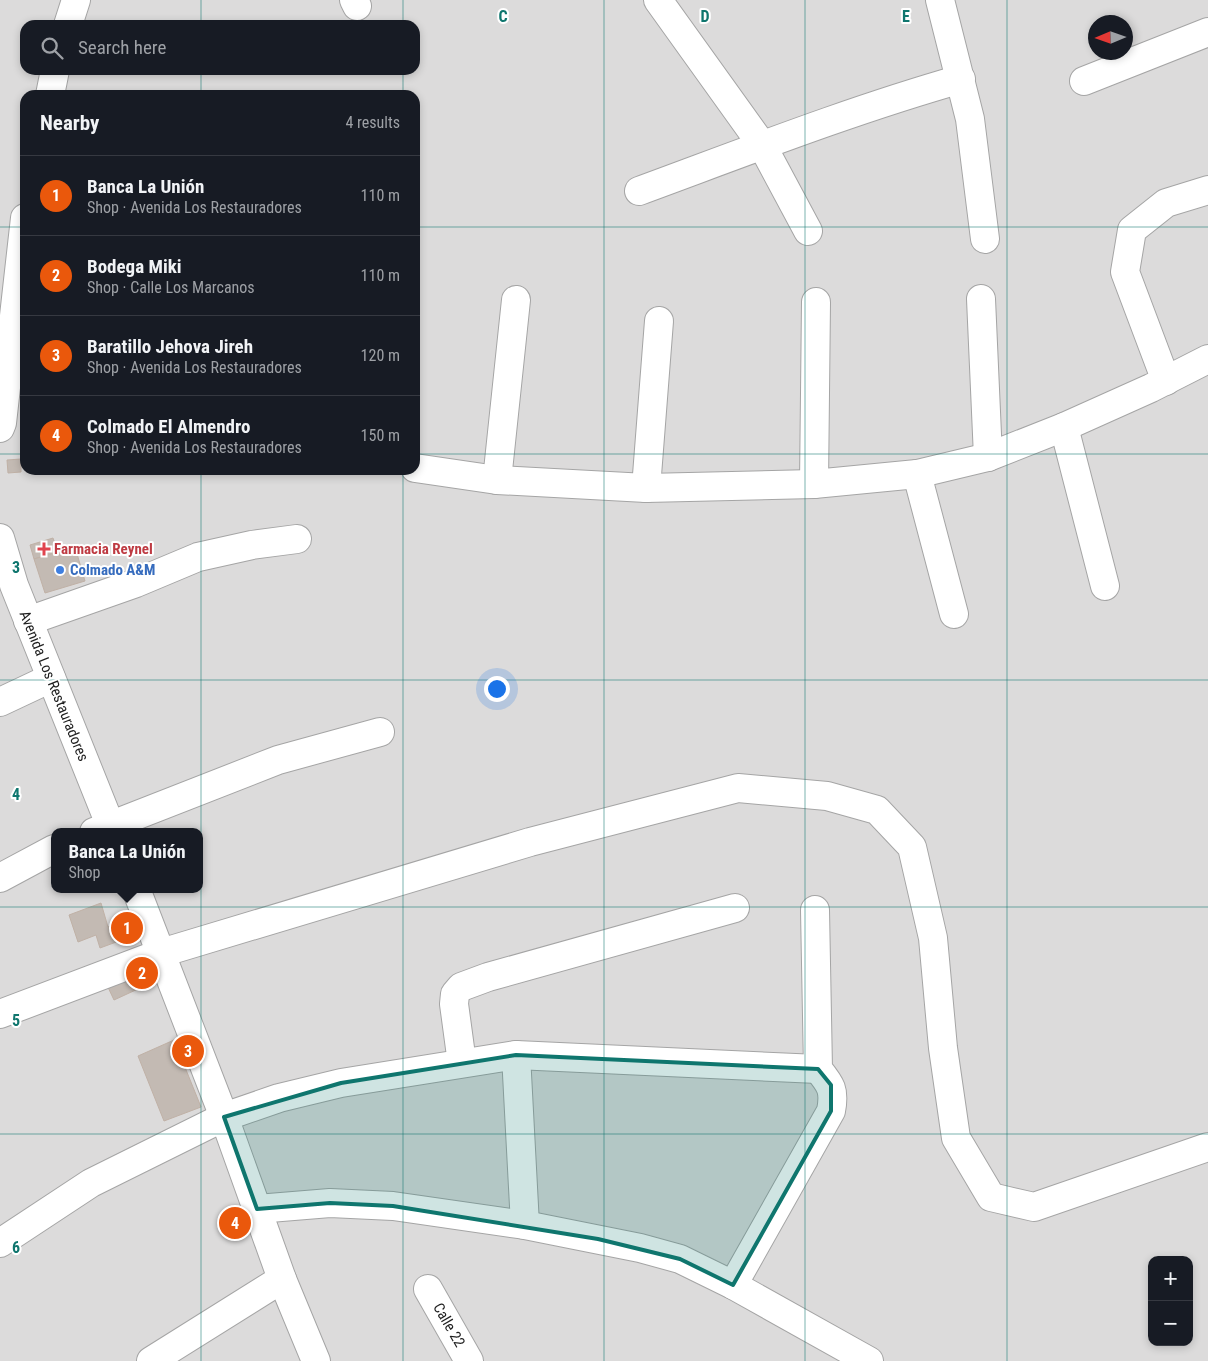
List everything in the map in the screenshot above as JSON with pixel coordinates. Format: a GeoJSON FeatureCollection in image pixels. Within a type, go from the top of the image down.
{"type":"FeatureCollection","features":[{"type":"Feature","properties":{"kind":"street"},"geometry":{"type":"LineString","coordinates":[[70,20],[76,0]]}},
{"type":"Feature","properties":{"kind":"street"},"geometry":{"type":"LineString","coordinates":[[658,0],[762,146],[808,231]]}},
{"type":"Feature","properties":{"kind":"street"},"geometry":{"type":"LineString","coordinates":[[940,0],[970,118],[985,239]]}},
{"type":"Feature","properties":{"kind":"street"},"geometry":{"type":"LineString","coordinates":[[1084,81],[1208,32]]}},
{"type":"Feature","properties":{"kind":"street"},"geometry":{"type":"LineString","coordinates":[[51,90],[54,75]]}},
{"type":"Feature","properties":{"kind":"street"},"geometry":{"type":"LineString","coordinates":[[639,191],[919,91],[961,79]]}},
{"type":"Feature","properties":{"kind":"street"},"geometry":{"type":"LineString","coordinates":[[1166,381],[1124,272],[1132,230],[1166,203],[1208,190]]}},
{"type":"Feature","properties":{"kind":"street"},"geometry":{"type":"LineString","coordinates":[[981,299],[988,457]]}},
{"type":"Feature","properties":{"kind":"street"},"geometry":{"type":"LineString","coordinates":[[497,480],[516,300]]}},
{"type":"Feature","properties":{"kind":"street"},"geometry":{"type":"LineString","coordinates":[[814,484],[816,302]]}},
{"type":"Feature","properties":{"kind":"street"},"geometry":{"type":"LineString","coordinates":[[0,428],[17,360],[20,307]]}},
{"type":"Feature","properties":{"kind":"street"},"geometry":{"type":"LineString","coordinates":[[646,488],[659,321]]}},
{"type":"Feature","properties":{"kind":"street"},"geometry":{"type":"LineString","coordinates":[[420,469],[497,480],[646,488],[814,484],[917,474],[988,457],[1064,427],[1166,381],[1208,359]]}},
{"type":"Feature","properties":{"kind":"street"},"geometry":{"type":"LineString","coordinates":[[1064,427],[1105,586]]}},
{"type":"Feature","properties":{"kind":"street"},"geometry":{"type":"LineString","coordinates":[[917,474],[954,614]]}},
{"type":"Feature","properties":{"kind":"street","name":"Avenida Los Restauradores"},"geometry":{"type":"LineString","coordinates":[[0,538],[7,588],[28,621],[51,678],[105,828]]}},
{"type":"Feature","properties":{"kind":"street"},"geometry":{"type":"LineString","coordinates":[[28,621],[136,583],[198,557],[252,545],[297,539]]}},
{"type":"Feature","properties":{"kind":"street"},"geometry":{"type":"LineString","coordinates":[[0,702],[51,678]]}},
{"type":"Feature","properties":{"kind":"street"},"geometry":{"type":"LineString","coordinates":[[108,828],[278,760],[380,732]]}},
{"type":"Feature","properties":{"kind":"street"},"geometry":{"type":"LineString","coordinates":[[0,1014],[161,953],[530,842],[738,788],[827,796],[877,810],[912,847],[933,938],[943,1048],[956,1138],[991,1197],[1034,1207],[1208,1147]]}},
{"type":"Feature","properties":{"kind":"street"},"geometry":{"type":"LineString","coordinates":[[0,878],[51,851]]}},
{"type":"Feature","properties":{"kind":"street"},"geometry":{"type":"LineString","coordinates":[[138,893],[224,1117],[282,1278],[316,1361]]}},
{"type":"Feature","properties":{"kind":"street"},"geometry":{"type":"LineString","coordinates":[[462,1064],[454,1004],[455,994],[461,987],[488,977],[735,908]]}},
{"type":"Feature","properties":{"kind":"street"},"geometry":{"type":"LineString","coordinates":[[733,1285],[831,1110],[833,1098],[831,1085],[818,1070],[816,910]]}},
{"type":"Feature","properties":{"kind":"street"},"geometry":{"type":"LineString","coordinates":[[516,1055],[524,1225]]}},
{"type":"Feature","properties":{"kind":"street"},"geometry":{"type":"LineString","coordinates":[[0,1243],[91,1183],[224,1117],[279,1098],[341,1083],[516,1055],[818,1070]]}},
{"type":"Feature","properties":{"kind":"street"},"geometry":{"type":"LineString","coordinates":[[257,1209],[330,1203],[393,1206],[524,1225],[640,1248],[680,1259],[733,1285],[869,1361]]}},
{"type":"Feature","properties":{"kind":"street"},"geometry":{"type":"LineString","coordinates":[[151,1361],[282,1278]]}},
{"type":"Feature","properties":{"kind":"street","name":"Calle 22"},"geometry":{"type":"LineString","coordinates":[[428,1289],[469,1361]]}},
{"type":"Feature","properties":{"kind":"highlighted area"},"geometry":{"type":"Polygon","coordinates":[[[516,1055],[818,1069],[831,1085],[831,1111],[733,1285],[680,1259],[598,1239],[393,1206],[330,1203],[257,1209],[224,1117],[341,1083],[516,1055]]]}},
{"type":"Feature","properties":{"kind":"shaded area"},"geometry":{"type":"Polygon","coordinates":[[[0,0],[1208,0],[1208,1361],[0,1361],[0,0]]]}},
{"type":"Feature","properties":{"kind":"building"},"geometry":{"type":"Polygon","coordinates":[[[20,459],[20,472],[8,473],[7,460],[20,459]]]}},
{"type":"Feature","properties":{"kind":"building","name":"Farmacia Reynel"},"geometry":{"type":"Polygon","coordinates":[[[53,538],[58,552],[34,559],[30,545],[53,538]]]}},
{"type":"Feature","properties":{"kind":"building","name":"Colmado A&M"},"geometry":{"type":"Polygon","coordinates":[[[75,547],[85,581],[45,593],[34,559],[75,547]]]}},
{"type":"Feature","properties":{"kind":"building"},"geometry":{"type":"Polygon","coordinates":[[[101,903],[108,927],[132,918],[138,934],[100,948],[96,935],[78,942],[69,915],[101,903]]]}},
{"type":"Feature","properties":{"kind":"building"},"geometry":{"type":"Polygon","coordinates":[[[146,966],[153,982],[114,1000],[106,983],[146,966]]]}},
{"type":"Feature","properties":{"kind":"building"},"geometry":{"type":"Polygon","coordinates":[[[174,1040],[201,1107],[164,1121],[138,1056],[174,1040]]]}},
{"type":"Feature","properties":{"kind":"building"},"geometry":{"type":"Polygon","coordinates":[[[239,1215],[244,1226],[230,1232],[226,1220],[239,1215]]]}},
{"type":"Feature","properties":{"kind":"place","name":"Farmacia Reynel"},"geometry":{"type":"Point","coordinates":[44,549]}},
{"type":"Feature","properties":{"kind":"place","name":"Colmado A&M"},"geometry":{"type":"Point","coordinates":[60,570]}},
{"type":"Feature","properties":{"kind":"place","name":"Banca La Unión"},"geometry":{"type":"Point","coordinates":[127,928]}},
{"type":"Feature","properties":{"kind":"place","name":"Bodega Miki"},"geometry":{"type":"Point","coordinates":[142,973]}},
{"type":"Feature","properties":{"kind":"place","name":"Baratillo Jehova Jireh"},"geometry":{"type":"Point","coordinates":[188,1051]}},
{"type":"Feature","properties":{"kind":"place","name":"Colmado El Almendro"},"geometry":{"type":"Point","coordinates":[235,1223]}}]}
